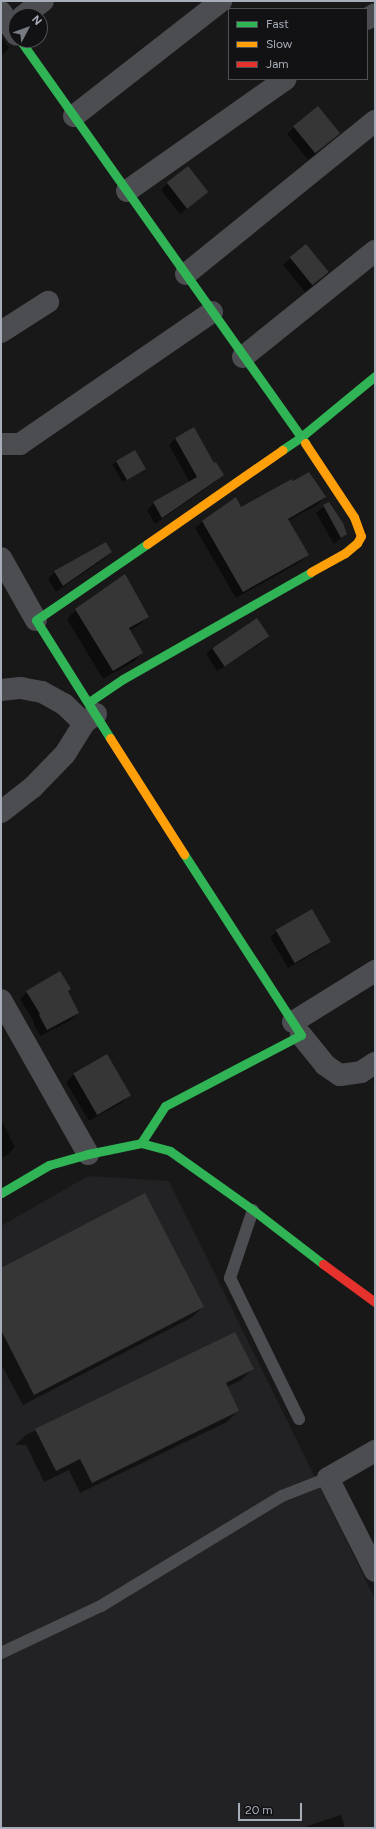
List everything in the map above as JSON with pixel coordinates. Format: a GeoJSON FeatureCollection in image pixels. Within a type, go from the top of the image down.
{"type":"FeatureCollection","features":[{"type":"Feature","properties":{"kind":"street"},"geometry":{"type":"LineString","coordinates":[[35,8],[44,1]]}},
{"type":"Feature","properties":{"kind":"street"},"geometry":{"type":"LineString","coordinates":[[74,116],[221,1]]}},
{"type":"Feature","properties":{"kind":"street"},"geometry":{"type":"LineString","coordinates":[[1,812],[33,787],[65,754],[89,713],[122,679],[345,553],[357,543],[361,536],[354,517],[301,437],[126,191],[29,48]]}},
{"type":"Feature","properties":{"kind":"street"},"geometry":{"type":"LineString","coordinates":[[126,191],[285,80]]}},
{"type":"Feature","properties":{"kind":"street"},"geometry":{"type":"LineString","coordinates":[[186,274],[375,121]]}},
{"type":"Feature","properties":{"kind":"street"},"geometry":{"type":"LineString","coordinates":[[243,357],[375,252]]}},
{"type":"Feature","properties":{"kind":"street"},"geometry":{"type":"LineString","coordinates":[[1,332],[48,302]]}},
{"type":"Feature","properties":{"kind":"street"},"geometry":{"type":"LineString","coordinates":[[1,444],[20,444],[212,312]]}},
{"type":"Feature","properties":{"kind":"street"},"geometry":{"type":"LineString","coordinates":[[36,620],[301,437],[375,376]]}},
{"type":"Feature","properties":{"kind":"street"},"geometry":{"type":"LineString","coordinates":[[1,558],[89,713],[297,1028],[325,1065],[340,1075],[361,1072],[375,1064]]}},
{"type":"Feature","properties":{"kind":"street"},"geometry":{"type":"LineString","coordinates":[[1,690],[21,688],[42,692],[64,704],[89,713]]}},
{"type":"Feature","properties":{"kind":"street"},"geometry":{"type":"LineString","coordinates":[[141,1143],[165,1106],[297,1028],[375,971]]}},
{"type":"Feature","properties":{"kind":"street"},"geometry":{"type":"LineString","coordinates":[[1,1000],[88,1154]]}},
{"type":"Feature","properties":{"kind":"street"},"geometry":{"type":"LineString","coordinates":[[1,1192],[49,1165],[88,1154],[141,1143],[170,1151],[253,1210],[276,1229],[375,1302]]}},
{"type":"Feature","properties":{"kind":"street"},"geometry":{"type":"LineString","coordinates":[[375,1451],[328,1478],[375,1571]]}},
{"type":"Feature","properties":{"kind":"lane"},"geometry":{"type":"LineString","coordinates":[[253,1210],[230,1278],[299,1419]]}},
{"type":"Feature","properties":{"kind":"lane"},"geometry":{"type":"LineString","coordinates":[[1,1653],[101,1606],[282,1496],[328,1478]]}},
{"type":"Feature","properties":{"kind":"shaded area"},"geometry":{"type":"Polygon","coordinates":[[[88,1176],[169,1181],[375,1599],[375,1828],[1,1828],[1,1226],[88,1176]]]}},
{"type":"Feature","properties":{"kind":"building"},"geometry":{"type":"Polygon","coordinates":[[[318,106],[340,133],[315,153],[293,126],[318,106]]]}},
{"type":"Feature","properties":{"kind":"building"},"geometry":{"type":"Polygon","coordinates":[[[188,166],[208,192],[187,209],[167,183],[188,166]]]}},
{"type":"Feature","properties":{"kind":"building"},"geometry":{"type":"Polygon","coordinates":[[[306,244],[329,272],[312,285],[290,257],[306,244]]]}},
{"type":"Feature","properties":{"kind":"building"},"geometry":{"type":"Polygon","coordinates":[[[194,427],[214,463],[216,462],[224,475],[162,518],[153,502],[197,477],[175,438],[194,427]]]}},
{"type":"Feature","properties":{"kind":"building"},"geometry":{"type":"Polygon","coordinates":[[[135,450],[146,469],[127,480],[116,461],[135,450]]]}},
{"type":"Feature","properties":{"kind":"building"},"geometry":{"type":"Polygon","coordinates":[[[309,472],[326,497],[288,519],[309,555],[243,592],[202,521],[236,497],[241,507],[292,479],[293,481],[309,472]]]}},
{"type":"Feature","properties":{"kind":"building"},"geometry":{"type":"Polygon","coordinates":[[[329,502],[343,523],[347,534],[341,538],[323,505],[329,502]]]}},
{"type":"Feature","properties":{"kind":"building"},"geometry":{"type":"Polygon","coordinates":[[[106,542],[112,552],[63,586],[54,571],[106,542]]]}},
{"type":"Feature","properties":{"kind":"building"},"geometry":{"type":"Polygon","coordinates":[[[125,574],[149,617],[129,628],[143,653],[113,671],[75,609],[125,574]]]}},
{"type":"Feature","properties":{"kind":"building"},"geometry":{"type":"Polygon","coordinates":[[[257,618],[269,636],[225,666],[212,648],[257,618]]]}},
{"type":"Feature","properties":{"kind":"building"},"geometry":{"type":"Polygon","coordinates":[[[312,909],[331,942],[295,963],[276,930],[312,909]]]}},
{"type":"Feature","properties":{"kind":"building"},"geometry":{"type":"Polygon","coordinates":[[[60,971],[71,989],[68,991],[79,1013],[47,1030],[39,1015],[40,1014],[26,991],[60,971]]]}},
{"type":"Feature","properties":{"kind":"building"},"geometry":{"type":"Polygon","coordinates":[[[107,1054],[131,1096],[97,1115],[73,1074],[107,1054]]]}},
{"type":"Feature","properties":{"kind":"building"},"geometry":{"type":"Polygon","coordinates":[[[145,1193],[204,1307],[34,1395],[1,1330],[1,1268],[145,1193]]]}},
{"type":"Feature","properties":{"kind":"building"},"geometry":{"type":"Polygon","coordinates":[[[235,1332],[254,1369],[226,1383],[239,1411],[92,1483],[80,1459],[56,1471],[35,1429],[235,1332]]]}},
{"type":"Feature","properties":{"kind":"traffic: fast"},"geometry":{"type":"LineString","coordinates":[[26,48],[305,443]]}},
{"type":"Feature","properties":{"kind":"traffic: fast"},"geometry":{"type":"LineString","coordinates":[[282,450],[301,437],[375,376]]}},
{"type":"Feature","properties":{"kind":"traffic: fast"},"geometry":{"type":"LineString","coordinates":[[110,738],[36,620],[147,544]]}},
{"type":"Feature","properties":{"kind":"traffic: fast"},"geometry":{"type":"LineString","coordinates":[[89,702],[123,679],[311,572]]}},
{"type":"Feature","properties":{"kind":"traffic: fast"},"geometry":{"type":"LineString","coordinates":[[141,1143],[165,1106],[301,1035],[184,854]]}},
{"type":"Feature","properties":{"kind":"traffic: fast"},"geometry":{"type":"LineString","coordinates":[[1,1193],[49,1165],[88,1154],[141,1143],[170,1151],[253,1210],[323,1264]]}},
{"type":"Feature","properties":{"kind":"traffic: slow"},"geometry":{"type":"LineString","coordinates":[[305,443],[354,517],[361,536],[357,543],[345,553],[311,572]]}},
{"type":"Feature","properties":{"kind":"traffic: slow"},"geometry":{"type":"LineString","coordinates":[[147,544],[282,450]]}},
{"type":"Feature","properties":{"kind":"traffic: slow"},"geometry":{"type":"LineString","coordinates":[[110,738],[184,854]]}},
{"type":"Feature","properties":{"kind":"traffic: jam"},"geometry":{"type":"LineString","coordinates":[[323,1264],[375,1302]]}}]}
